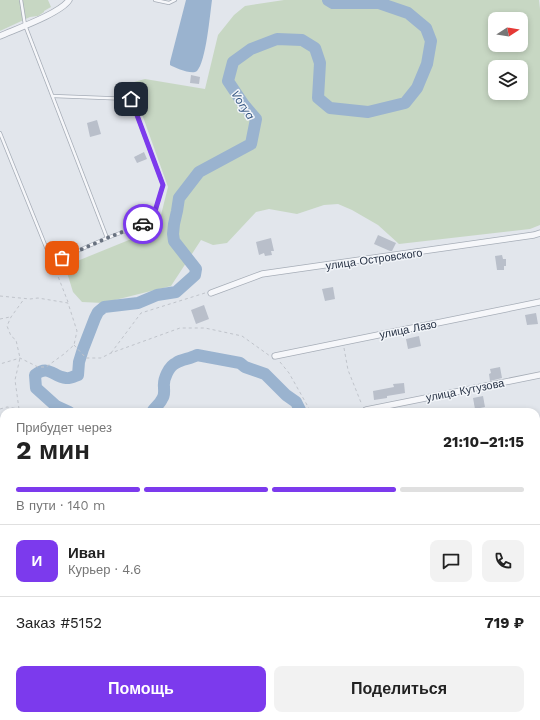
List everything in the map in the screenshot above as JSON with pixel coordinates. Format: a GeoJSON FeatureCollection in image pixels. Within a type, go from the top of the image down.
{"type":"FeatureCollection","features":[{"type":"Feature","properties":{"kind":"street"},"geometry":{"type":"LineString","coordinates":[[0,36],[58,10],[67,4],[69,0]]}},
{"type":"Feature","properties":{"kind":"street","name":"улица Островского"},"geometry":{"type":"LineString","coordinates":[[211,293],[262,274],[461,246],[540,233]]}},
{"type":"Feature","properties":{"kind":"street","name":"улица Лазо"},"geometry":{"type":"LineString","coordinates":[[275,356],[540,302]]}},
{"type":"Feature","properties":{"kind":"street","name":"улица Кутузова"},"geometry":{"type":"LineString","coordinates":[[376,408],[540,375]]}},
{"type":"Feature","properties":{"kind":"lane"},"geometry":{"type":"LineString","coordinates":[[21,0],[25,25],[107,238]]}},
{"type":"Feature","properties":{"kind":"lane"},"geometry":{"type":"LineString","coordinates":[[155,0],[169,3],[175,0]]}},
{"type":"Feature","properties":{"kind":"lane"},"geometry":{"type":"LineString","coordinates":[[0,133],[52,262],[107,238],[152,221],[163,185],[131,99],[53,96]]}},
{"type":"Feature","properties":{"kind":"path"},"geometry":{"type":"LineString","coordinates":[[0,364],[20,358],[38,367],[46,367],[74,345],[77,331],[52,262]]}},
{"type":"Feature","properties":{"kind":"path"},"geometry":{"type":"LineString","coordinates":[[110,353],[141,313],[210,291],[211,293]]}},
{"type":"Feature","properties":{"kind":"path"},"geometry":{"type":"LineString","coordinates":[[0,296],[30,299],[38,298],[68,303]]}},
{"type":"Feature","properties":{"kind":"path"},"geometry":{"type":"LineString","coordinates":[[20,408],[15,380],[20,358],[16,340],[11,336],[7,326],[11,317],[24,298]]}},
{"type":"Feature","properties":{"kind":"path"},"geometry":{"type":"LineString","coordinates":[[0,319],[11,317]]}},
{"type":"Feature","properties":{"kind":"path"},"geometry":{"type":"LineString","coordinates":[[74,345],[86,358],[101,358],[110,353],[180,328],[205,328],[242,336],[268,356],[275,356],[289,373],[309,408]]}},
{"type":"Feature","properties":{"kind":"path"},"geometry":{"type":"LineString","coordinates":[[343,342],[348,370],[364,408]]}},
{"type":"Feature","properties":{"kind":"path"},"geometry":{"type":"LineString","coordinates":[[4,408],[14,408]]}},
{"type":"Feature","properties":{"kind":"green space"},"geometry":{"type":"Polygon","coordinates":[[[0,0],[48,0],[51,7],[38,16],[30,17],[0,31],[0,0]]]}},
{"type":"Feature","properties":{"kind":"green space"},"geometry":{"type":"Polygon","coordinates":[[[284,0],[539,0],[540,225],[530,229],[399,244],[378,225],[338,204],[324,205],[297,214],[269,209],[256,212],[227,243],[213,245],[201,240],[171,286],[103,303],[82,302],[73,292],[65,266],[151,231],[160,219],[168,187],[133,89],[134,82],[145,79],[205,89],[218,35],[234,15],[245,6],[284,0]]]}},
{"type":"Feature","properties":{"kind":"water"},"geometry":{"type":"Polygon","coordinates":[[[186,0],[212,0],[203,58],[200,66],[195,72],[184,71],[170,65],[186,0]]]}},
{"type":"Feature","properties":{"kind":"building"},"geometry":{"type":"Polygon","coordinates":[[[191,75],[200,77],[199,84],[190,83],[191,75]]]}},
{"type":"Feature","properties":{"kind":"building"},"geometry":{"type":"Polygon","coordinates":[[[97,120],[101,134],[90,137],[87,123],[97,120]]]}},
{"type":"Feature","properties":{"kind":"building"},"geometry":{"type":"Polygon","coordinates":[[[144,152],[147,159],[137,163],[134,157],[144,152]]]}},
{"type":"Feature","properties":{"kind":"building"},"geometry":{"type":"Polygon","coordinates":[[[378,235],[396,243],[392,251],[374,244],[378,235]]]}},
{"type":"Feature","properties":{"kind":"building"},"geometry":{"type":"Polygon","coordinates":[[[271,238],[274,251],[271,251],[272,255],[265,256],[264,253],[259,255],[256,242],[271,238]]]}},
{"type":"Feature","properties":{"kind":"building"},"geometry":{"type":"Polygon","coordinates":[[[502,255],[503,259],[506,259],[506,266],[504,266],[504,270],[497,270],[495,256],[502,255]]]}},
{"type":"Feature","properties":{"kind":"building"},"geometry":{"type":"Polygon","coordinates":[[[333,287],[335,299],[325,301],[322,289],[333,287]]]}},
{"type":"Feature","properties":{"kind":"building"},"geometry":{"type":"Polygon","coordinates":[[[204,305],[209,319],[196,324],[191,310],[204,305]]]}},
{"type":"Feature","properties":{"kind":"building"},"geometry":{"type":"Polygon","coordinates":[[[536,313],[538,324],[527,325],[525,315],[536,313]]]}},
{"type":"Feature","properties":{"kind":"building"},"geometry":{"type":"Polygon","coordinates":[[[419,336],[421,346],[408,349],[406,339],[419,336]]]}},
{"type":"Feature","properties":{"kind":"building"},"geometry":{"type":"Polygon","coordinates":[[[500,367],[502,378],[490,381],[490,369],[500,367]]]}},
{"type":"Feature","properties":{"kind":"building"},"geometry":{"type":"Polygon","coordinates":[[[404,383],[405,393],[374,400],[373,391],[394,387],[393,384],[404,383]]]}},
{"type":"Feature","properties":{"kind":"building"},"geometry":{"type":"Polygon","coordinates":[[[483,396],[485,407],[475,408],[473,398],[483,396]]]}},
{"type":"Feature","properties":{"kind":"waterway","name":"Vorya"},"geometry":{"type":"LineString","coordinates":[[60,408],[56,406],[36,388],[35,375],[44,371],[67,378],[78,375],[79,362],[83,349],[98,312],[104,307],[138,303],[157,295],[176,292],[195,275],[196,269],[174,241],[174,224],[179,198],[199,172],[251,144],[256,119],[244,105],[228,81],[233,62],[251,49],[277,39],[302,40],[315,48],[320,63],[318,98],[330,108],[368,112],[405,103],[417,88],[427,64],[431,41],[426,28],[408,13],[379,3],[333,3],[328,0]]}},
{"type":"Feature","properties":{"kind":"waterway","name":"Vorya"},"geometry":{"type":"LineString","coordinates":[[155,408],[164,396],[164,380],[171,367],[178,362],[197,355],[240,363],[245,367],[265,374],[286,395],[296,402],[299,408]]}},
{"type":"Feature","properties":{"kind":"way so far"},"geometry":{"type":"LineString","coordinates":[[62,258],[143,224]]}},
{"type":"Feature","properties":{"kind":"route"},"geometry":{"type":"LineString","coordinates":[[131,99],[163,185],[152,221],[143,224]]}}]}
